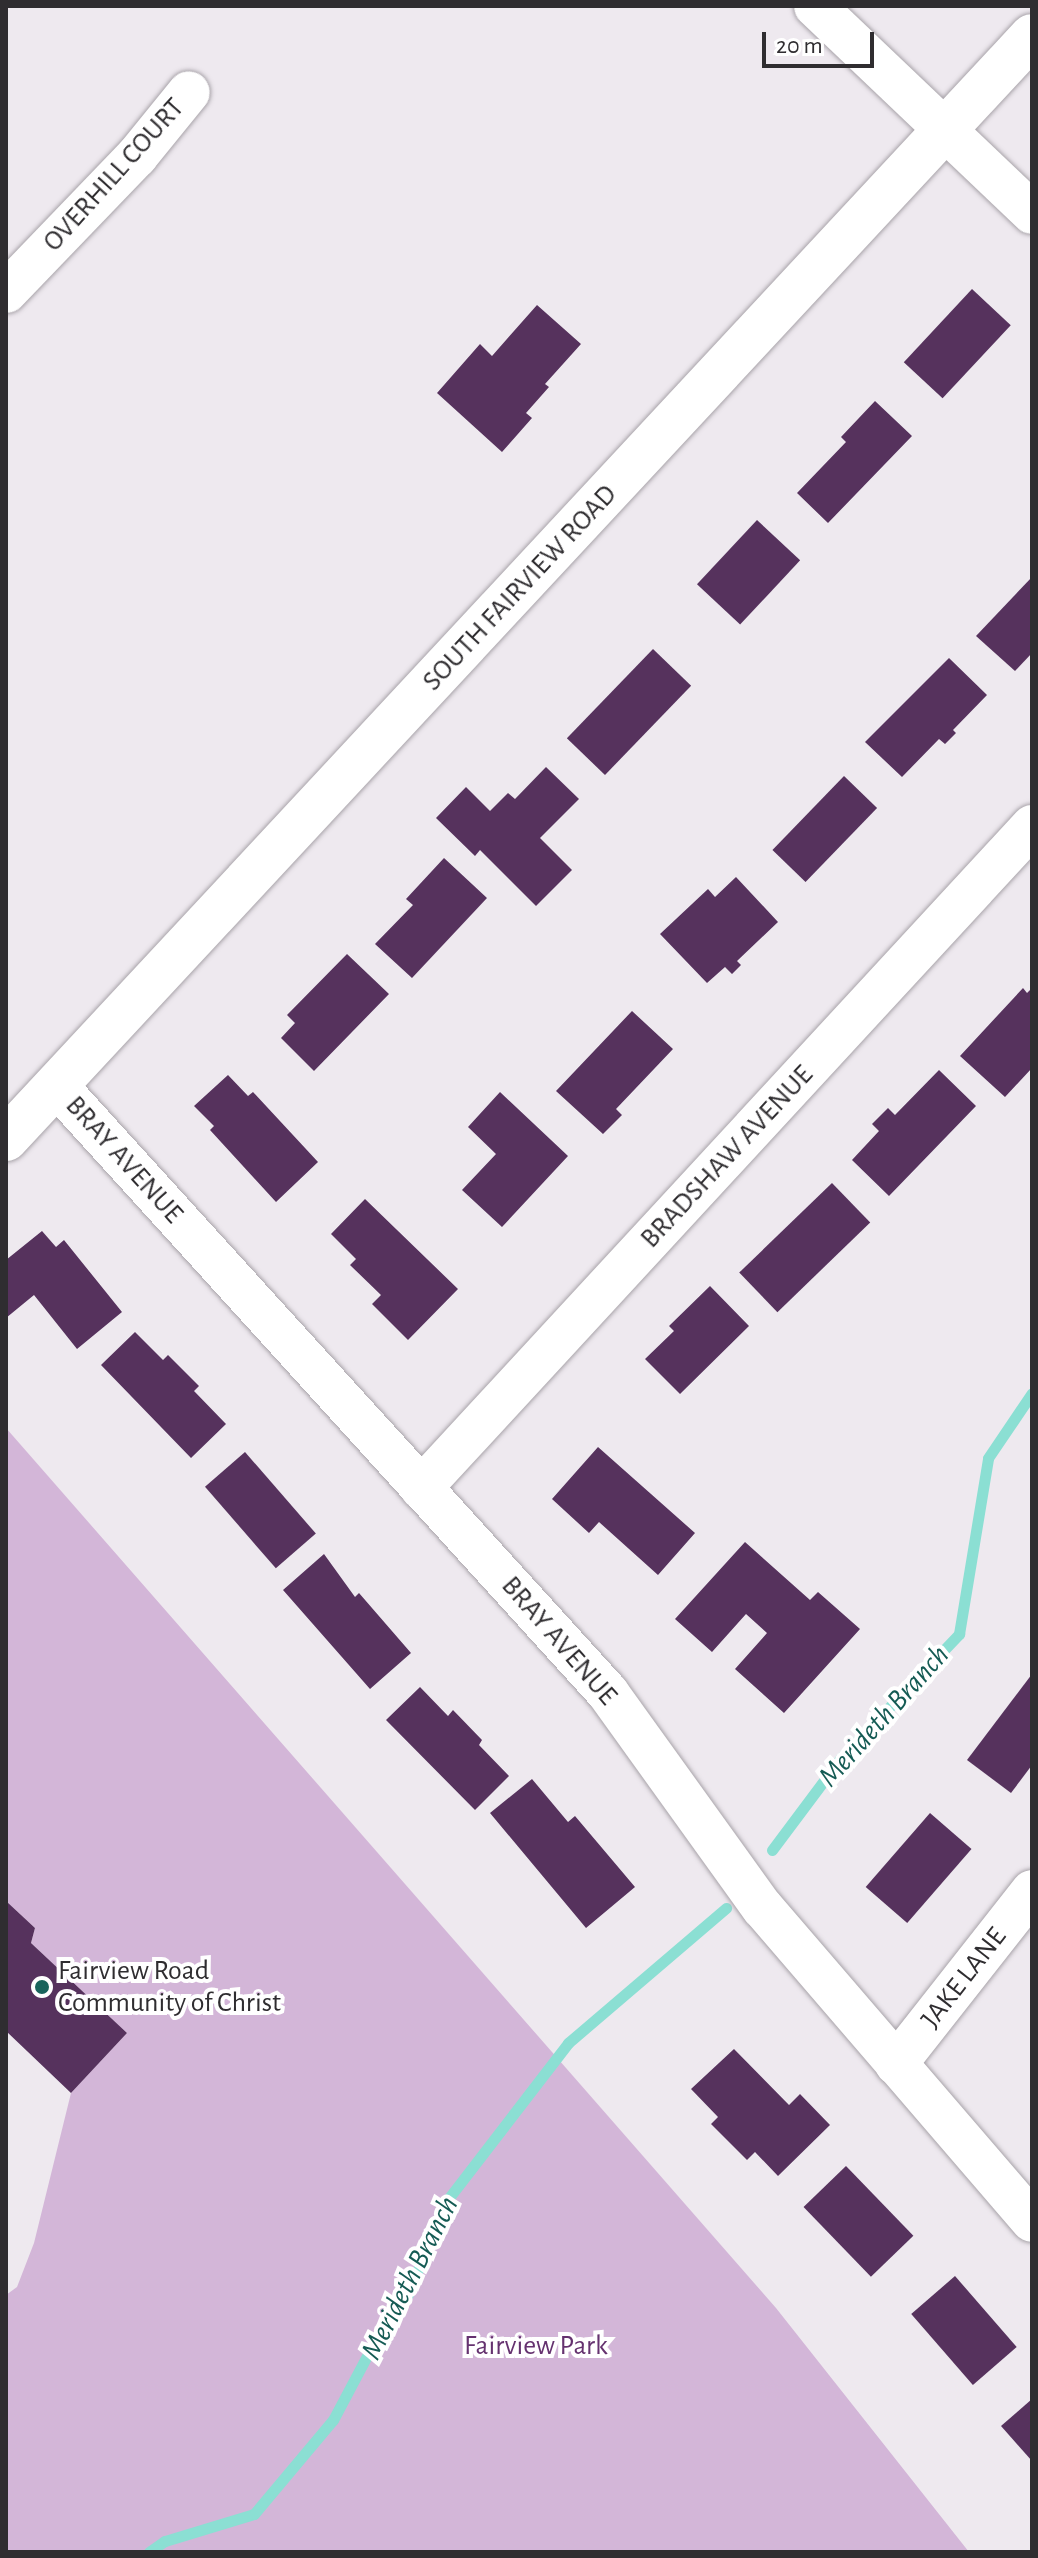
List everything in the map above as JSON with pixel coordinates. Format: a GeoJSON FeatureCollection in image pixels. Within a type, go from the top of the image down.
{"type":"FeatureCollection","features":[{"type":"Feature","properties":{"kind":"street"},"geometry":{"type":"LineString","coordinates":[[815,6],[944,133],[1032,213]]}},
{"type":"Feature","properties":{"kind":"street","name":"SOUTH FAIRVIEW ROAD"},"geometry":{"type":"LineString","coordinates":[[6,1139],[1032,36]]}},
{"type":"Feature","properties":{"kind":"street","name":"OVERHILL COURT"},"geometry":{"type":"LineString","coordinates":[[6,292],[137,156],[189,92]]}},
{"type":"Feature","properties":{"kind":"street","name":"BRADSHAW AVENUE"},"geometry":{"type":"LineString","coordinates":[[421,1488],[1032,826]]}},
{"type":"Feature","properties":{"kind":"street","name":"BRAY AVENUE"},"geometry":{"type":"LineString","coordinates":[[56,1085],[608,1693],[762,1907],[1032,2221]]}},
{"type":"Feature","properties":{"kind":"street","name":"JAKE LANE"},"geometry":{"type":"LineString","coordinates":[[896,2064],[1032,1891]]}},
{"type":"Feature","properties":{"kind":"green space","name":"Fairview Park"},"geometry":{"type":"Polygon","coordinates":[[[6,1428],[776,2308],[969,2552],[6,2552],[6,2295],[17,2287],[34,2243],[71,2093],[127,2033],[31,1943],[35,1928],[6,1901],[6,1428]]]}},
{"type":"Feature","properties":{"kind":"building"},"geometry":{"type":"Polygon","coordinates":[[[972,289],[1011,325],[943,398],[904,362],[972,289]]]}},
{"type":"Feature","properties":{"kind":"building"},"geometry":{"type":"Polygon","coordinates":[[[537,305],[581,344],[545,384],[549,387],[526,413],[532,418],[502,452],[437,393],[480,344],[492,356],[537,305]]]}},
{"type":"Feature","properties":{"kind":"building"},"geometry":{"type":"Polygon","coordinates":[[[875,401],[912,436],[828,523],[797,493],[846,442],[841,437],[875,401]]]}},
{"type":"Feature","properties":{"kind":"building"},"geometry":{"type":"Polygon","coordinates":[[[757,520],[800,560],[740,625],[697,584],[757,520]]]}},
{"type":"Feature","properties":{"kind":"building"},"geometry":{"type":"Polygon","coordinates":[[[1032,577],[1032,653],[1015,671],[976,636],[1032,577]]]}},
{"type":"Feature","properties":{"kind":"building"},"geometry":{"type":"Polygon","coordinates":[[[653,649],[691,686],[605,775],[567,738],[653,649]]]}},
{"type":"Feature","properties":{"kind":"building"},"geometry":{"type":"Polygon","coordinates":[[[949,658],[987,695],[953,730],[956,733],[945,744],[939,739],[902,777],[865,742],[949,658]]]}},
{"type":"Feature","properties":{"kind":"building"},"geometry":{"type":"Polygon","coordinates":[[[546,767],[579,799],[540,838],[572,870],[536,906],[480,850],[475,856],[436,818],[466,787],[490,811],[508,793],[515,799],[546,767]]]}},
{"type":"Feature","properties":{"kind":"building"},"geometry":{"type":"Polygon","coordinates":[[[844,776],[877,808],[806,882],[772,850],[844,776]]]}},
{"type":"Feature","properties":{"kind":"building"},"geometry":{"type":"Polygon","coordinates":[[[444,858],[487,898],[412,978],[375,944],[413,905],[406,899],[444,858]]]}},
{"type":"Feature","properties":{"kind":"building"},"geometry":{"type":"Polygon","coordinates":[[[736,877],[778,922],[737,961],[741,965],[732,974],[725,967],[707,983],[660,934],[708,889],[715,897],[736,877]]]}},
{"type":"Feature","properties":{"kind":"building"},"geometry":{"type":"Polygon","coordinates":[[[347,954],[389,994],[314,1071],[281,1038],[295,1023],[287,1015],[347,954]]]}},
{"type":"Feature","properties":{"kind":"building"},"geometry":{"type":"Polygon","coordinates":[[[1023,988],[1027,993],[1032,988],[1032,1068],[1005,1097],[960,1056],[1023,988]]]}},
{"type":"Feature","properties":{"kind":"building"},"geometry":{"type":"Polygon","coordinates":[[[632,1011],[673,1049],[616,1109],[622,1115],[603,1134],[556,1091],[632,1011]]]}},
{"type":"Feature","properties":{"kind":"building"},"geometry":{"type":"Polygon","coordinates":[[[939,1070],[976,1106],[889,1196],[852,1160],[879,1131],[872,1124],[888,1108],[895,1115],[939,1070]]]}},
{"type":"Feature","properties":{"kind":"building"},"geometry":{"type":"Polygon","coordinates":[[[228,1075],[248,1096],[253,1092],[318,1162],[276,1202],[210,1130],[214,1126],[194,1106],[228,1075]]]}},
{"type":"Feature","properties":{"kind":"building"},"geometry":{"type":"Polygon","coordinates":[[[500,1092],[568,1156],[502,1227],[462,1190],[496,1154],[468,1127],[500,1092]]]}},
{"type":"Feature","properties":{"kind":"building"},"geometry":{"type":"Polygon","coordinates":[[[832,1183],[870,1223],[777,1312],[739,1273],[832,1183]]]}},
{"type":"Feature","properties":{"kind":"building"},"geometry":{"type":"Polygon","coordinates":[[[365,1199],[458,1289],[408,1340],[372,1304],[381,1295],[350,1265],[356,1259],[331,1234],[365,1199]]]}},
{"type":"Feature","properties":{"kind":"building"},"geometry":{"type":"Polygon","coordinates":[[[42,1231],[56,1247],[64,1240],[122,1312],[77,1349],[34,1295],[6,1318],[6,1260],[42,1231]]]}},
{"type":"Feature","properties":{"kind":"building"},"geometry":{"type":"Polygon","coordinates":[[[710,1286],[749,1326],[680,1394],[645,1359],[674,1331],[669,1326],[710,1286]]]}},
{"type":"Feature","properties":{"kind":"building"},"geometry":{"type":"Polygon","coordinates":[[[135,1332],[163,1360],[168,1355],[199,1386],[194,1391],[226,1424],[191,1458],[101,1365],[135,1332]]]}},
{"type":"Feature","properties":{"kind":"building"},"geometry":{"type":"Polygon","coordinates":[[[598,1447],[695,1533],[658,1575],[599,1522],[589,1533],[552,1499],[598,1447]]]}},
{"type":"Feature","properties":{"kind":"building"},"geometry":{"type":"Polygon","coordinates":[[[245,1452],[316,1534],[276,1568],[205,1487],[245,1452]]]}},
{"type":"Feature","properties":{"kind":"building"},"geometry":{"type":"Polygon","coordinates":[[[745,1542],[810,1600],[818,1592],[860,1629],[784,1713],[735,1669],[767,1633],[746,1614],[712,1652],[675,1619],[745,1542]]]}},
{"type":"Feature","properties":{"kind":"building"},"geometry":{"type":"Polygon","coordinates":[[[324,1554],[355,1597],[359,1593],[411,1653],[370,1689],[283,1590],[324,1554]]]}},
{"type":"Feature","properties":{"kind":"building"},"geometry":{"type":"Polygon","coordinates":[[[1032,1674],[1032,1765],[1011,1793],[967,1760],[1032,1674]]]}},
{"type":"Feature","properties":{"kind":"building"},"geometry":{"type":"Polygon","coordinates":[[[420,1687],[448,1716],[453,1710],[482,1740],[479,1745],[509,1776],[475,1810],[386,1720],[420,1687]]]}},
{"type":"Feature","properties":{"kind":"building"},"geometry":{"type":"Polygon","coordinates":[[[532,1779],[568,1822],[575,1816],[635,1887],[586,1928],[490,1813],[532,1779]]]}},
{"type":"Feature","properties":{"kind":"building"},"geometry":{"type":"Polygon","coordinates":[[[930,1813],[972,1849],[907,1923],[866,1887],[930,1813]]]}},
{"type":"Feature","properties":{"kind":"building","name":"Fairview Road Community of Christ"},"geometry":{"type":"Polygon","coordinates":[[[6,1901],[35,1928],[31,1943],[127,2033],[71,2093],[6,2031],[6,1901]]]}},
{"type":"Feature","properties":{"kind":"building"},"geometry":{"type":"Polygon","coordinates":[[[734,2049],[789,2105],[800,2094],[830,2125],[778,2176],[755,2152],[747,2160],[711,2124],[718,2117],[691,2089],[734,2049]]]}},
{"type":"Feature","properties":{"kind":"building"},"geometry":{"type":"Polygon","coordinates":[[[846,2166],[913,2236],[871,2277],[804,2207],[846,2166]]]}},
{"type":"Feature","properties":{"kind":"building"},"geometry":{"type":"Polygon","coordinates":[[[955,2276],[1017,2347],[973,2385],[911,2314],[955,2276]]]}},
{"type":"Feature","properties":{"kind":"building"},"geometry":{"type":"Polygon","coordinates":[[[1032,2399],[1032,2461],[1001,2426],[1032,2399]]]}},
{"type":"Feature","properties":{"kind":"waterway","name":"Merideth Branch"},"geometry":{"type":"LineString","coordinates":[[772,1850],[840,1759],[959,1634],[988,1458],[1032,1393]]}},
{"type":"Feature","properties":{"kind":"waterway","name":"Merideth Branch"},"geometry":{"type":"LineString","coordinates":[[149,2552],[165,2541],[254,2514],[333,2420],[368,2354],[408,2294],[445,2203],[568,2043],[726,1908]]}},
{"type":"Feature","properties":{"kind":"place","name":"Fairview Road Community of Christ"},"geometry":{"type":"Point","coordinates":[42,1987]}}]}
